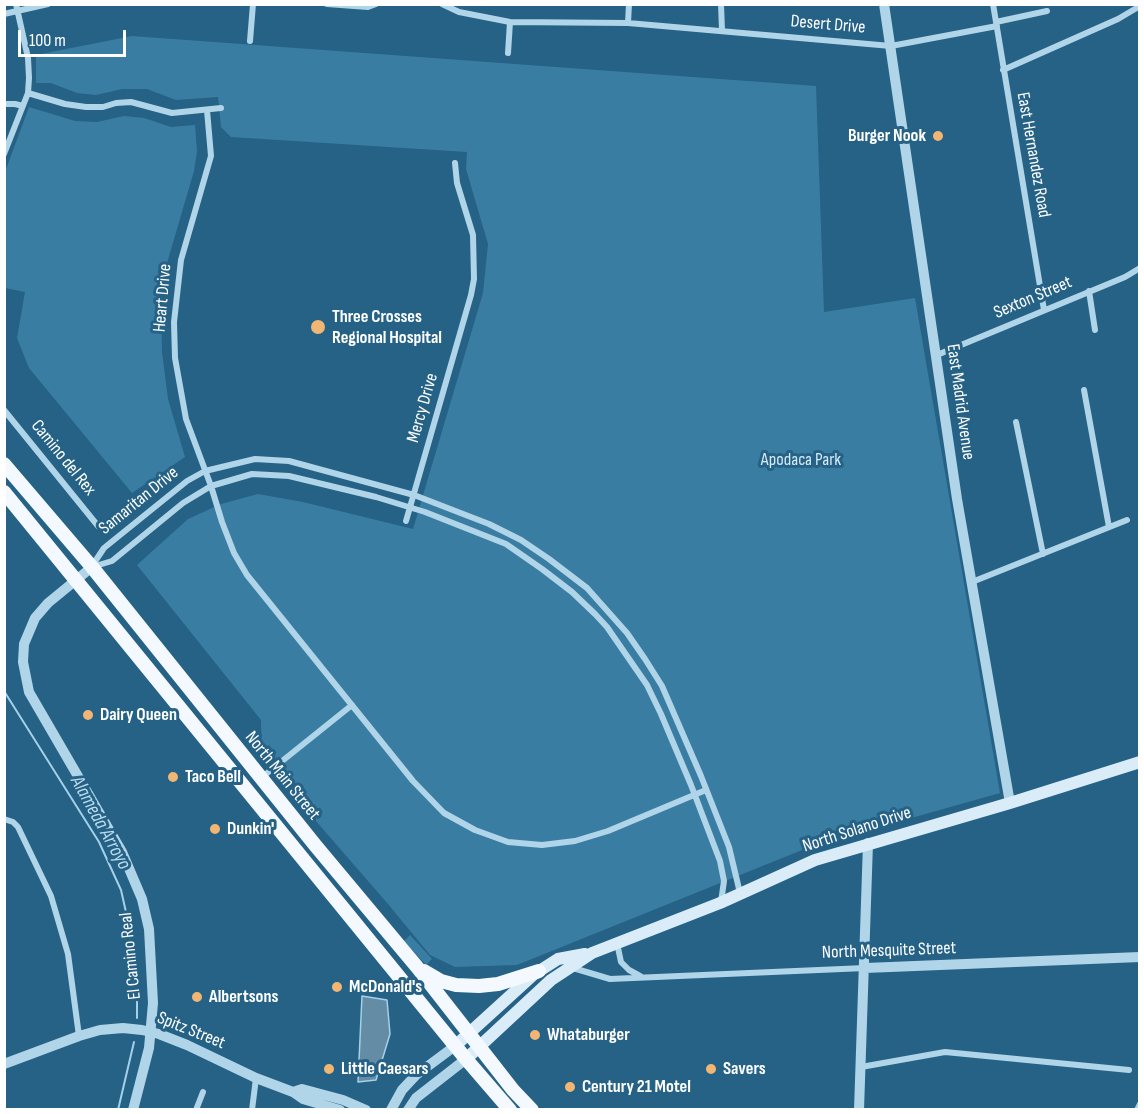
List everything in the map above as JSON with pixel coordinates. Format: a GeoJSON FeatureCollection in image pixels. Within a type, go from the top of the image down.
{"type":"FeatureCollection","features":[{"type":"Feature","properties":{"kind":"main road","name":"North Main Street"},"geometry":{"type":"LineString","coordinates":[[4,464],[92,567],[261,778],[417,967],[513,1090],[532,1110]]}},
{"type":"Feature","properties":{"kind":"main road","name":"North Main Street"},"geometry":{"type":"LineString","coordinates":[[4,492],[455,1046],[510,1110]]}},
{"type":"Feature","properties":{"kind":"main road"},"geometry":{"type":"LineString","coordinates":[[159,681],[163,679],[172,682],[201,715],[213,718]]}},
{"type":"Feature","properties":{"kind":"main road","name":"North Solano Drive"},"geometry":{"type":"LineString","coordinates":[[466,1059],[551,980],[592,953],[616,942],[720,903],[816,860],[1140,762]]}},
{"type":"Feature","properties":{"kind":"main road","name":"North Solano Drive"},"geometry":{"type":"LineString","coordinates":[[455,1046],[539,971],[558,959],[592,953]]}},
{"type":"Feature","properties":{"kind":"main road"},"geometry":{"type":"LineString","coordinates":[[417,967],[441,981],[456,985],[479,986],[498,984],[539,971]]}},
{"type":"Feature","properties":{"kind":"street"},"geometry":{"type":"LineString","coordinates":[[4,14],[17,8],[48,4]]}},
{"type":"Feature","properties":{"kind":"street"},"geometry":{"type":"LineString","coordinates":[[250,40],[253,4]]}},
{"type":"Feature","properties":{"kind":"street"},"geometry":{"type":"LineString","coordinates":[[327,4],[368,7],[376,4]]}},
{"type":"Feature","properties":{"kind":"street","name":"Desert Drive"},"geometry":{"type":"LineString","coordinates":[[442,4],[459,12],[510,22],[628,23],[891,46],[1047,11]]}},
{"type":"Feature","properties":{"kind":"street"},"geometry":{"type":"LineString","coordinates":[[459,4],[459,12]]}},
{"type":"Feature","properties":{"kind":"street"},"geometry":{"type":"LineString","coordinates":[[628,23],[629,4]]}},
{"type":"Feature","properties":{"kind":"street"},"geometry":{"type":"LineString","coordinates":[[721,4],[722,30]]}},
{"type":"Feature","properties":{"kind":"street","name":"East Madrid Avenue"},"geometry":{"type":"LineString","coordinates":[[884,4],[957,499],[1010,803]]}},
{"type":"Feature","properties":{"kind":"street","name":"East Hernandez Road"},"geometry":{"type":"LineString","coordinates":[[993,4],[1044,310]]}},
{"type":"Feature","properties":{"kind":"street"},"geometry":{"type":"LineString","coordinates":[[1003,70],[1118,19],[1140,6]]}},
{"type":"Feature","properties":{"kind":"street"},"geometry":{"type":"LineString","coordinates":[[4,154],[28,93],[28,58],[17,8]]}},
{"type":"Feature","properties":{"kind":"street"},"geometry":{"type":"LineString","coordinates":[[508,53],[510,22]]}},
{"type":"Feature","properties":{"kind":"street"},"geometry":{"type":"LineString","coordinates":[[28,93],[65,104],[86,107],[131,102],[172,113],[222,108]]}},
{"type":"Feature","properties":{"kind":"street"},"geometry":{"type":"LineString","coordinates":[[4,105],[22,106]]}},
{"type":"Feature","properties":{"kind":"street","name":"Heart Drive"},"geometry":{"type":"LineString","coordinates":[[207,110],[211,156],[181,260],[176,293],[174,322],[177,374],[186,419],[212,486],[234,554],[247,575],[413,781],[444,813],[475,831],[508,842],[542,845],[575,841],[608,831],[706,790]]}},
{"type":"Feature","properties":{"kind":"street"},"geometry":{"type":"LineString","coordinates":[[4,131],[12,134]]}},
{"type":"Feature","properties":{"kind":"street","name":"Mercy Drive"},"geometry":{"type":"LineString","coordinates":[[406,520],[474,279],[473,235],[457,183],[455,163]]}},
{"type":"Feature","properties":{"kind":"street","name":"Sexton Street"},"geometry":{"type":"LineString","coordinates":[[937,355],[1125,278],[1140,268]]}},
{"type":"Feature","properties":{"kind":"street"},"geometry":{"type":"LineString","coordinates":[[1089,291],[1095,330]]}},
{"type":"Feature","properties":{"kind":"street"},"geometry":{"type":"LineString","coordinates":[[1084,390],[1110,527]]}},
{"type":"Feature","properties":{"kind":"street","name":"Camino del Rex"},"geometry":{"type":"LineString","coordinates":[[4,410],[98,526]]}},
{"type":"Feature","properties":{"kind":"street"},"geometry":{"type":"LineString","coordinates":[[1016,423],[1043,554]]}},
{"type":"Feature","properties":{"kind":"street","name":"Samaritan Drive"},"geometry":{"type":"LineString","coordinates":[[92,567],[104,548],[173,491],[205,471],[255,459],[279,459],[344,475],[414,495],[489,524],[537,551],[586,588],[627,633],[662,686],[729,847],[740,894]]}},
{"type":"Feature","properties":{"kind":"street","name":"Samaritan Drive"},"geometry":{"type":"LineString","coordinates":[[92,567],[112,561],[183,503],[212,486],[252,474],[272,474],[340,488],[410,508],[506,544],[572,592],[607,627],[652,694],[695,796],[721,867],[724,881],[720,903]]}},
{"type":"Feature","properties":{"kind":"street"},"geometry":{"type":"LineString","coordinates":[[972,582],[1127,520]]}},
{"type":"Feature","properties":{"kind":"street"},"geometry":{"type":"LineString","coordinates":[[530,561],[537,551]]}},
{"type":"Feature","properties":{"kind":"street","name":"El Camino Real"},"geometry":{"type":"LineString","coordinates":[[92,567],[48,603],[32,623],[24,644],[25,678],[29,692],[40,712],[122,852],[142,899],[149,929],[152,972],[151,1032],[147,1059],[133,1110]]}},
{"type":"Feature","properties":{"kind":"street"},"geometry":{"type":"LineString","coordinates":[[616,640],[627,633]]}},
{"type":"Feature","properties":{"kind":"street"},"geometry":{"type":"LineString","coordinates":[[261,778],[352,705]]}},
{"type":"Feature","properties":{"kind":"street"},"geometry":{"type":"LineString","coordinates":[[4,819],[13,822],[18,827],[51,896],[68,954],[79,1036]]}},
{"type":"Feature","properties":{"kind":"street"},"geometry":{"type":"LineString","coordinates":[[859,1110],[868,843]]}},
{"type":"Feature","properties":{"kind":"street"},"geometry":{"type":"LineString","coordinates":[[616,942],[621,962],[629,970],[641,976]]}},
{"type":"Feature","properties":{"kind":"street","name":"North Mesquite Street"},"geometry":{"type":"LineString","coordinates":[[569,967],[610,979],[1140,957]]}},
{"type":"Feature","properties":{"kind":"street","name":"Spitz Street"},"geometry":{"type":"LineString","coordinates":[[4,1064],[79,1036],[100,1030],[123,1028],[151,1032],[187,1045],[256,1078],[293,1092],[303,1099],[340,1110]]}},
{"type":"Feature","properties":{"kind":"street"},"geometry":{"type":"LineString","coordinates":[[390,1110],[402,1090],[416,1075],[455,1046]]}},
{"type":"Feature","properties":{"kind":"street"},"geometry":{"type":"LineString","coordinates":[[861,1067],[945,1052],[1129,1070]]}},
{"type":"Feature","properties":{"kind":"street"},"geometry":{"type":"LineString","coordinates":[[408,1110],[416,1098],[466,1059]]}},
{"type":"Feature","properties":{"kind":"street"},"geometry":{"type":"LineString","coordinates":[[252,1110],[256,1078]]}},
{"type":"Feature","properties":{"kind":"street","name":"Spitz Street"},"geometry":{"type":"LineString","coordinates":[[293,1092],[302,1089],[343,1100],[366,1110]]}},
{"type":"Feature","properties":{"kind":"street"},"geometry":{"type":"LineString","coordinates":[[196,1110],[203,1092]]}},
{"type":"Feature","properties":{"kind":"street"},"geometry":{"type":"LineString","coordinates":[[1137,1110],[1140,1104]]}},
{"type":"Feature","properties":{"kind":"green space","name":"Apodaca Park"},"geometry":{"type":"Polygon","coordinates":[[[132,36],[816,86],[824,312],[915,298],[1000,793],[812,846],[517,965],[455,967],[430,955],[262,759],[261,720],[137,565],[188,519],[221,504],[258,494],[303,502],[413,529],[483,293],[488,244],[466,169],[467,152],[231,137],[221,127],[218,97],[176,100],[147,89],[122,89],[96,95],[77,93],[51,83],[36,83],[36,55],[132,36]]]}},
{"type":"Feature","properties":{"kind":"green space"},"geometry":{"type":"Polygon","coordinates":[[[29,107],[75,121],[97,122],[124,116],[144,118],[171,127],[195,125],[197,151],[194,171],[167,263],[161,307],[162,352],[168,399],[185,457],[132,493],[29,368],[17,338],[25,292],[5,288],[5,172],[29,107]]]}},
{"type":"Feature","properties":{"kind":"green space"},"geometry":{"type":"Polygon","coordinates":[[[410,935],[432,959],[426,965],[404,941],[410,935]]]}},
{"type":"Feature","properties":{"kind":"shaded area"},"geometry":{"type":"Polygon","coordinates":[[[362,996],[387,1000],[390,1034],[376,1080],[358,1082],[362,996]]]}},
{"type":"Feature","properties":{"kind":"waterway","name":"Alameda Arroyo"},"geometry":{"type":"LineString","coordinates":[[4,691],[99,842],[121,890],[137,961],[137,1018]]}},
{"type":"Feature","properties":{"kind":"waterway","name":"Alameda Arroyo"},"geometry":{"type":"LineString","coordinates":[[118,1110],[134,1042]]}},
{"type":"Feature","properties":{"kind":"place","name":"Burger Nook"},"geometry":{"type":"Point","coordinates":[938,136]}},
{"type":"Feature","properties":{"kind":"place","name":"Three Crosses Regional Hospital"},"geometry":{"type":"Point","coordinates":[318,327]}},
{"type":"Feature","properties":{"kind":"place","name":"Dairy Queen"},"geometry":{"type":"Point","coordinates":[88,715]}},
{"type":"Feature","properties":{"kind":"place","name":"Taco Bell"},"geometry":{"type":"Point","coordinates":[173,777]}},
{"type":"Feature","properties":{"kind":"place","name":"Dunkin'"},"geometry":{"type":"Point","coordinates":[215,829]}},
{"type":"Feature","properties":{"kind":"place","name":"McDonald's"},"geometry":{"type":"Point","coordinates":[337,987]}},
{"type":"Feature","properties":{"kind":"place","name":"Albertsons"},"geometry":{"type":"Point","coordinates":[197,997]}},
{"type":"Feature","properties":{"kind":"place","name":"Whataburger"},"geometry":{"type":"Point","coordinates":[535,1035]}},
{"type":"Feature","properties":{"kind":"place","name":"Little Caesars"},"geometry":{"type":"Point","coordinates":[329,1069]}},
{"type":"Feature","properties":{"kind":"place","name":"Savers"},"geometry":{"type":"Point","coordinates":[711,1069]}},
{"type":"Feature","properties":{"kind":"place","name":"Century 21 Motel"},"geometry":{"type":"Point","coordinates":[570,1087]}}]}
